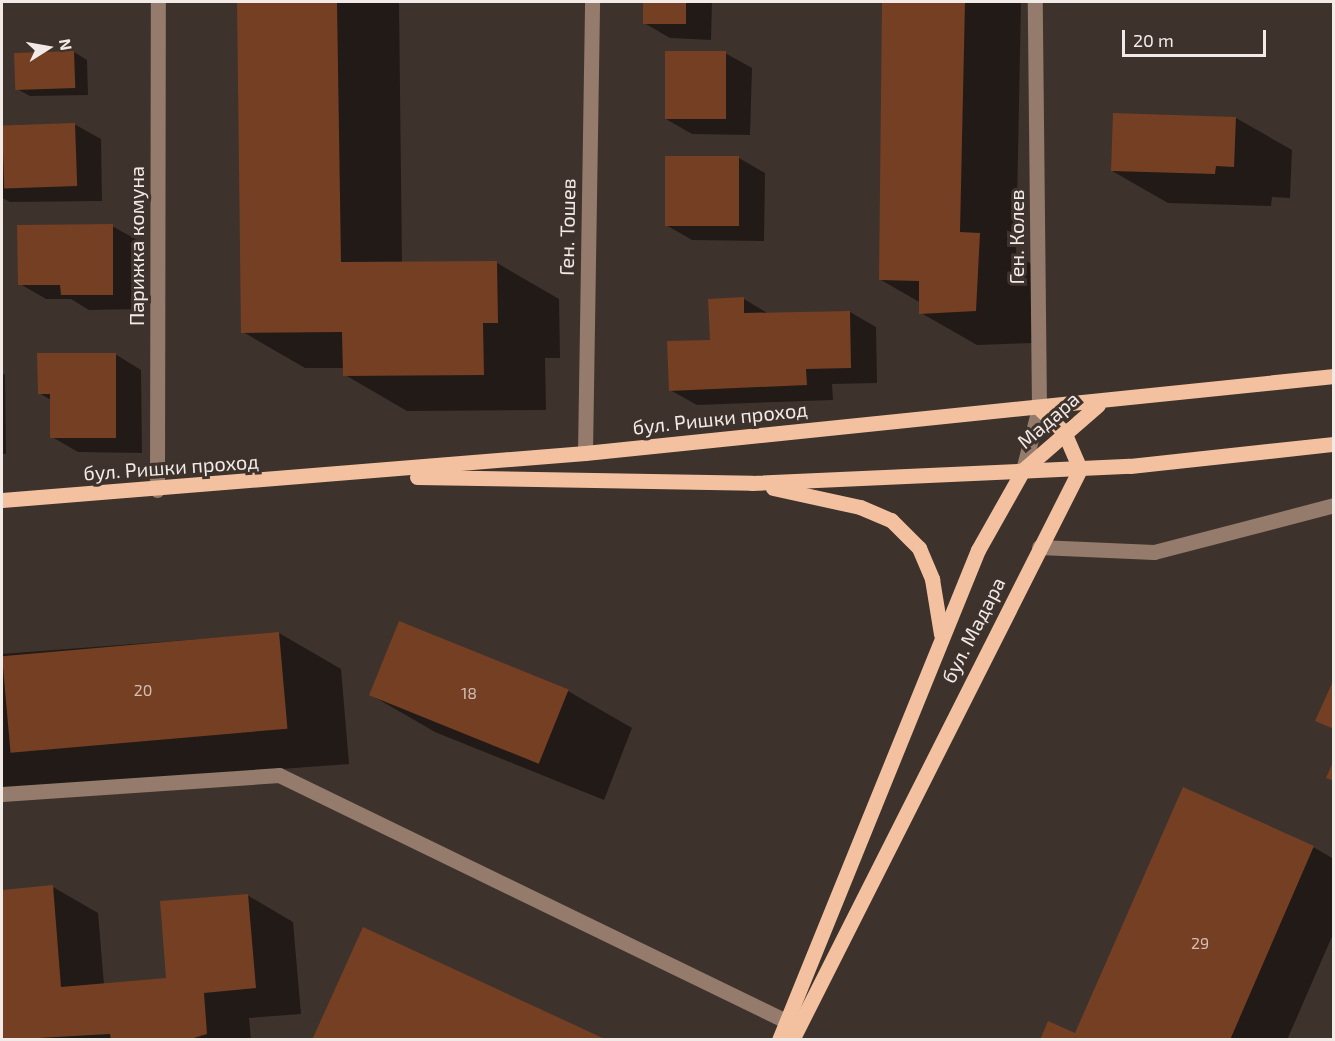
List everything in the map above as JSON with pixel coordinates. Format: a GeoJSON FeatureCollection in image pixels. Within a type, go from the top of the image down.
{"type":"FeatureCollection","features":[{"type":"Feature","properties":{"kind":"main road"},"geometry":{"type":"LineString","coordinates":[[1101,403],[1334,376]]}},
{"type":"Feature","properties":{"kind":"main road","name":"бул. Ришки проход"},"geometry":{"type":"LineString","coordinates":[[2,500],[343,475],[1101,403]]}},
{"type":"Feature","properties":{"kind":"main road","name":"Мадара"},"geometry":{"type":"LineString","coordinates":[[1023,470],[1064,432],[1101,403]]}},
{"type":"Feature","properties":{"kind":"main road"},"geometry":{"type":"LineString","coordinates":[[1039,408],[1064,432],[1080,469],[1334,444]]}},
{"type":"Feature","properties":{"kind":"main road","name":"бул. Ришки проход"},"geometry":{"type":"LineString","coordinates":[[343,475],[752,483],[1080,469]]}},
{"type":"Feature","properties":{"kind":"main road","name":"бул. Мадара"},"geometry":{"type":"LineString","coordinates":[[792,1040],[1080,469]]}},
{"type":"Feature","properties":{"kind":"main road","name":"бул. Мадара"},"geometry":{"type":"LineString","coordinates":[[779,1040],[978,550],[1023,470]]}},
{"type":"Feature","properties":{"kind":"main road"},"geometry":{"type":"LineString","coordinates":[[752,483],[860,507],[891,520],[919,548],[932,579],[941,638]]}},
{"type":"Feature","properties":{"kind":"street","name":"Парижка комуна"},"geometry":{"type":"LineString","coordinates":[[157,490],[158,2]]}},
{"type":"Feature","properties":{"kind":"street","name":"Ген. Тошев"},"geometry":{"type":"LineString","coordinates":[[585,453],[592,2]]}},
{"type":"Feature","properties":{"kind":"street","name":"Ген. Колев"},"geometry":{"type":"LineString","coordinates":[[1023,470],[1039,408],[1035,2]]}},
{"type":"Feature","properties":{"kind":"street"},"geometry":{"type":"LineString","coordinates":[[1039,547],[1154,552],[1334,505]]}},
{"type":"Feature","properties":{"kind":"street"},"geometry":{"type":"LineString","coordinates":[[2,794],[279,775],[786,1021]]}},
{"type":"Feature","properties":{"kind":"building"},"geometry":{"type":"Polygon","coordinates":[[[237,2],[337,2],[341,262],[497,261],[498,323],[483,323],[484,375],[343,376],[342,332],[241,333],[237,2]]]}},
{"type":"Feature","properties":{"kind":"building"},"geometry":{"type":"Polygon","coordinates":[[[643,2],[686,2],[686,24],[643,24],[643,2]]]}},
{"type":"Feature","properties":{"kind":"building"},"geometry":{"type":"Polygon","coordinates":[[[882,2],[965,2],[960,232],[980,233],[976,311],[919,314],[919,281],[879,280],[882,2]]]}},
{"type":"Feature","properties":{"kind":"building"},"geometry":{"type":"Polygon","coordinates":[[[74,51],[75,88],[15,90],[14,53],[74,51]]]}},
{"type":"Feature","properties":{"kind":"building"},"geometry":{"type":"Polygon","coordinates":[[[665,51],[726,51],[726,119],[665,119],[665,51]]]}},
{"type":"Feature","properties":{"kind":"building"},"geometry":{"type":"Polygon","coordinates":[[[1113,113],[1236,117],[1234,167],[1216,166],[1215,174],[1111,171],[1113,113]]]}},
{"type":"Feature","properties":{"kind":"building"},"geometry":{"type":"Polygon","coordinates":[[[75,123],[77,186],[4,189],[2,126],[75,123]]]}},
{"type":"Feature","properties":{"kind":"building"},"geometry":{"type":"Polygon","coordinates":[[[665,156],[739,156],[739,226],[665,226],[665,156]]]}},
{"type":"Feature","properties":{"kind":"building"},"geometry":{"type":"Polygon","coordinates":[[[113,224],[113,295],[61,295],[60,285],[18,285],[17,225],[113,224]]]}},
{"type":"Feature","properties":{"kind":"building"},"geometry":{"type":"Polygon","coordinates":[[[744,297],[744,313],[850,311],[851,368],[806,369],[807,385],[669,391],[667,341],[710,340],[708,299],[744,297]]]}},
{"type":"Feature","properties":{"kind":"building"},"geometry":{"type":"Polygon","coordinates":[[[37,353],[116,353],[116,438],[50,438],[50,394],[38,394],[37,353]]]}},
{"type":"Feature","properties":{"kind":"building"},"geometry":{"type":"Polygon","coordinates":[[[399,621],[569,690],[539,764],[369,695],[399,621]]]}},
{"type":"Feature","properties":{"kind":"building"},"geometry":{"type":"Polygon","coordinates":[[[279,632],[287,729],[11,753],[2,656],[279,632]]]}},
{"type":"Feature","properties":{"kind":"building"},"geometry":{"type":"Polygon","coordinates":[[[1334,679],[1334,729],[1315,721],[1334,679]]]}},
{"type":"Feature","properties":{"kind":"building"},"geometry":{"type":"Polygon","coordinates":[[[1334,760],[1334,781],[1326,778],[1334,760]]]}},
{"type":"Feature","properties":{"kind":"building"},"geometry":{"type":"Polygon","coordinates":[[[1183,787],[1314,846],[1230,1040],[1040,1040],[1048,1021],[1075,1033],[1183,787]]]}},
{"type":"Feature","properties":{"kind":"building"},"geometry":{"type":"Polygon","coordinates":[[[53,885],[61,987],[166,978],[160,901],[248,894],[256,988],[204,993],[207,1034],[187,1040],[111,1040],[110,1034],[2,1040],[2,890],[53,885]]]}},
{"type":"Feature","properties":{"kind":"building"},"geometry":{"type":"Polygon","coordinates":[[[363,927],[607,1040],[312,1040],[363,927]]]}}]}
